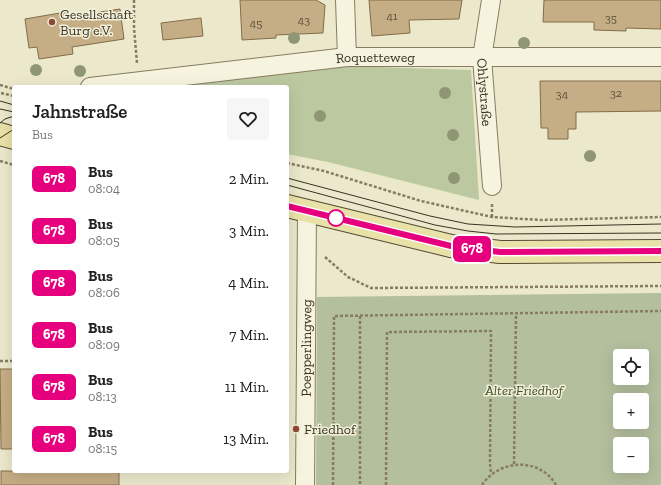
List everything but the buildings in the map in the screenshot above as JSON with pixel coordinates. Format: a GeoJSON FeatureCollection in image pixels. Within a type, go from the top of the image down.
{"type":"FeatureCollection","features":[{"type":"Feature","properties":{"kind":"main road"},"geometry":{"type":"LineString","coordinates":[[0,134],[12,137]]}},
{"type":"Feature","properties":{"kind":"main road"},"geometry":{"type":"LineString","coordinates":[[297,208],[451,246],[493,252],[661,251]]}},
{"type":"Feature","properties":{"kind":"street"},"geometry":{"type":"LineString","coordinates":[[345,0],[347,57]]}},
{"type":"Feature","properties":{"kind":"street","name":"Ohlystraße"},"geometry":{"type":"LineString","coordinates":[[491,0],[482,58],[492,186]]}},
{"type":"Feature","properties":{"kind":"street","name":"Roquetteweg"},"geometry":{"type":"LineString","coordinates":[[109,85],[347,57],[661,57]]}},
{"type":"Feature","properties":{"kind":"street","name":"Poepperlingweg"},"geometry":{"type":"LineString","coordinates":[[297,208],[306,239],[305,485]]}},
{"type":"Feature","properties":{"kind":"path"},"geometry":{"type":"LineString","coordinates":[[134,0],[134,28],[138,82]]}},
{"type":"Feature","properties":{"kind":"path"},"geometry":{"type":"LineString","coordinates":[[0,85],[12,88]]}},
{"type":"Feature","properties":{"kind":"path"},"geometry":{"type":"LineString","coordinates":[[1,93],[12,96]]}},
{"type":"Feature","properties":{"kind":"path"},"geometry":{"type":"LineString","coordinates":[[0,161],[12,164]]}},
{"type":"Feature","properties":{"kind":"path"},"geometry":{"type":"LineString","coordinates":[[289,163],[324,171],[421,201],[492,217],[541,220],[661,217]]}},
{"type":"Feature","properties":{"kind":"path"},"geometry":{"type":"LineString","coordinates":[[306,239],[348,277],[371,288],[661,286]]}},
{"type":"Feature","properties":{"kind":"path"},"geometry":{"type":"LineString","coordinates":[[333,485],[334,316],[661,312]]}},
{"type":"Feature","properties":{"kind":"path"},"geometry":{"type":"LineString","coordinates":[[514,464],[516,314]]}},
{"type":"Feature","properties":{"kind":"path"},"geometry":{"type":"LineString","coordinates":[[360,316],[360,485]]}},
{"type":"Feature","properties":{"kind":"path"},"geometry":{"type":"LineString","coordinates":[[386,485],[387,332],[491,331],[491,474]]}},
{"type":"Feature","properties":{"kind":"path"},"geometry":{"type":"LineString","coordinates":[[0,361],[12,361]]}},
{"type":"Feature","properties":{"kind":"path"},"geometry":{"type":"LineString","coordinates":[[482,485],[491,474],[502,467],[514,464],[528,465],[542,470],[553,480],[556,485]]}},
{"type":"Feature","properties":{"kind":"green space"},"geometry":{"type":"Polygon","coordinates":[[[347,66],[471,70],[479,200],[328,162],[289,154],[289,85],[155,85],[347,66]]]}},
{"type":"Feature","properties":{"kind":"green space","name":"Alter Friedhof"},"geometry":{"type":"Polygon","coordinates":[[[661,293],[661,485],[316,485],[317,297],[661,293]]]}},
{"type":"Feature","properties":{"kind":"tram line"},"geometry":{"type":"LineString","coordinates":[[0,101],[12,104]]}},
{"type":"Feature","properties":{"kind":"tram line"},"geometry":{"type":"LineString","coordinates":[[0,109],[12,112]]}},
{"type":"Feature","properties":{"kind":"tram line"},"geometry":{"type":"LineString","coordinates":[[0,123],[5,119],[12,117]]}},
{"type":"Feature","properties":{"kind":"tram line"},"geometry":{"type":"LineString","coordinates":[[0,138],[12,130]]}},
{"type":"Feature","properties":{"kind":"tram line"},"geometry":{"type":"LineString","coordinates":[[289,179],[430,216],[468,224],[515,227],[661,224]]}},
{"type":"Feature","properties":{"kind":"tram line"},"geometry":{"type":"LineString","coordinates":[[289,186],[435,225],[468,231],[496,234],[661,233]]}},
{"type":"Feature","properties":{"kind":"bus line","name":"678"},"geometry":{"type":"LineString","coordinates":[[289,206],[451,246],[500,252],[661,251]]}},
{"type":"Feature","properties":{"kind":"place","name":"Gesellschaft Burg e.V."},"geometry":{"type":"Point","coordinates":[52,22]}},
{"type":"Feature","properties":{"kind":"place","name":"Friedhof"},"geometry":{"type":"Point","coordinates":[296,429]}}]}
